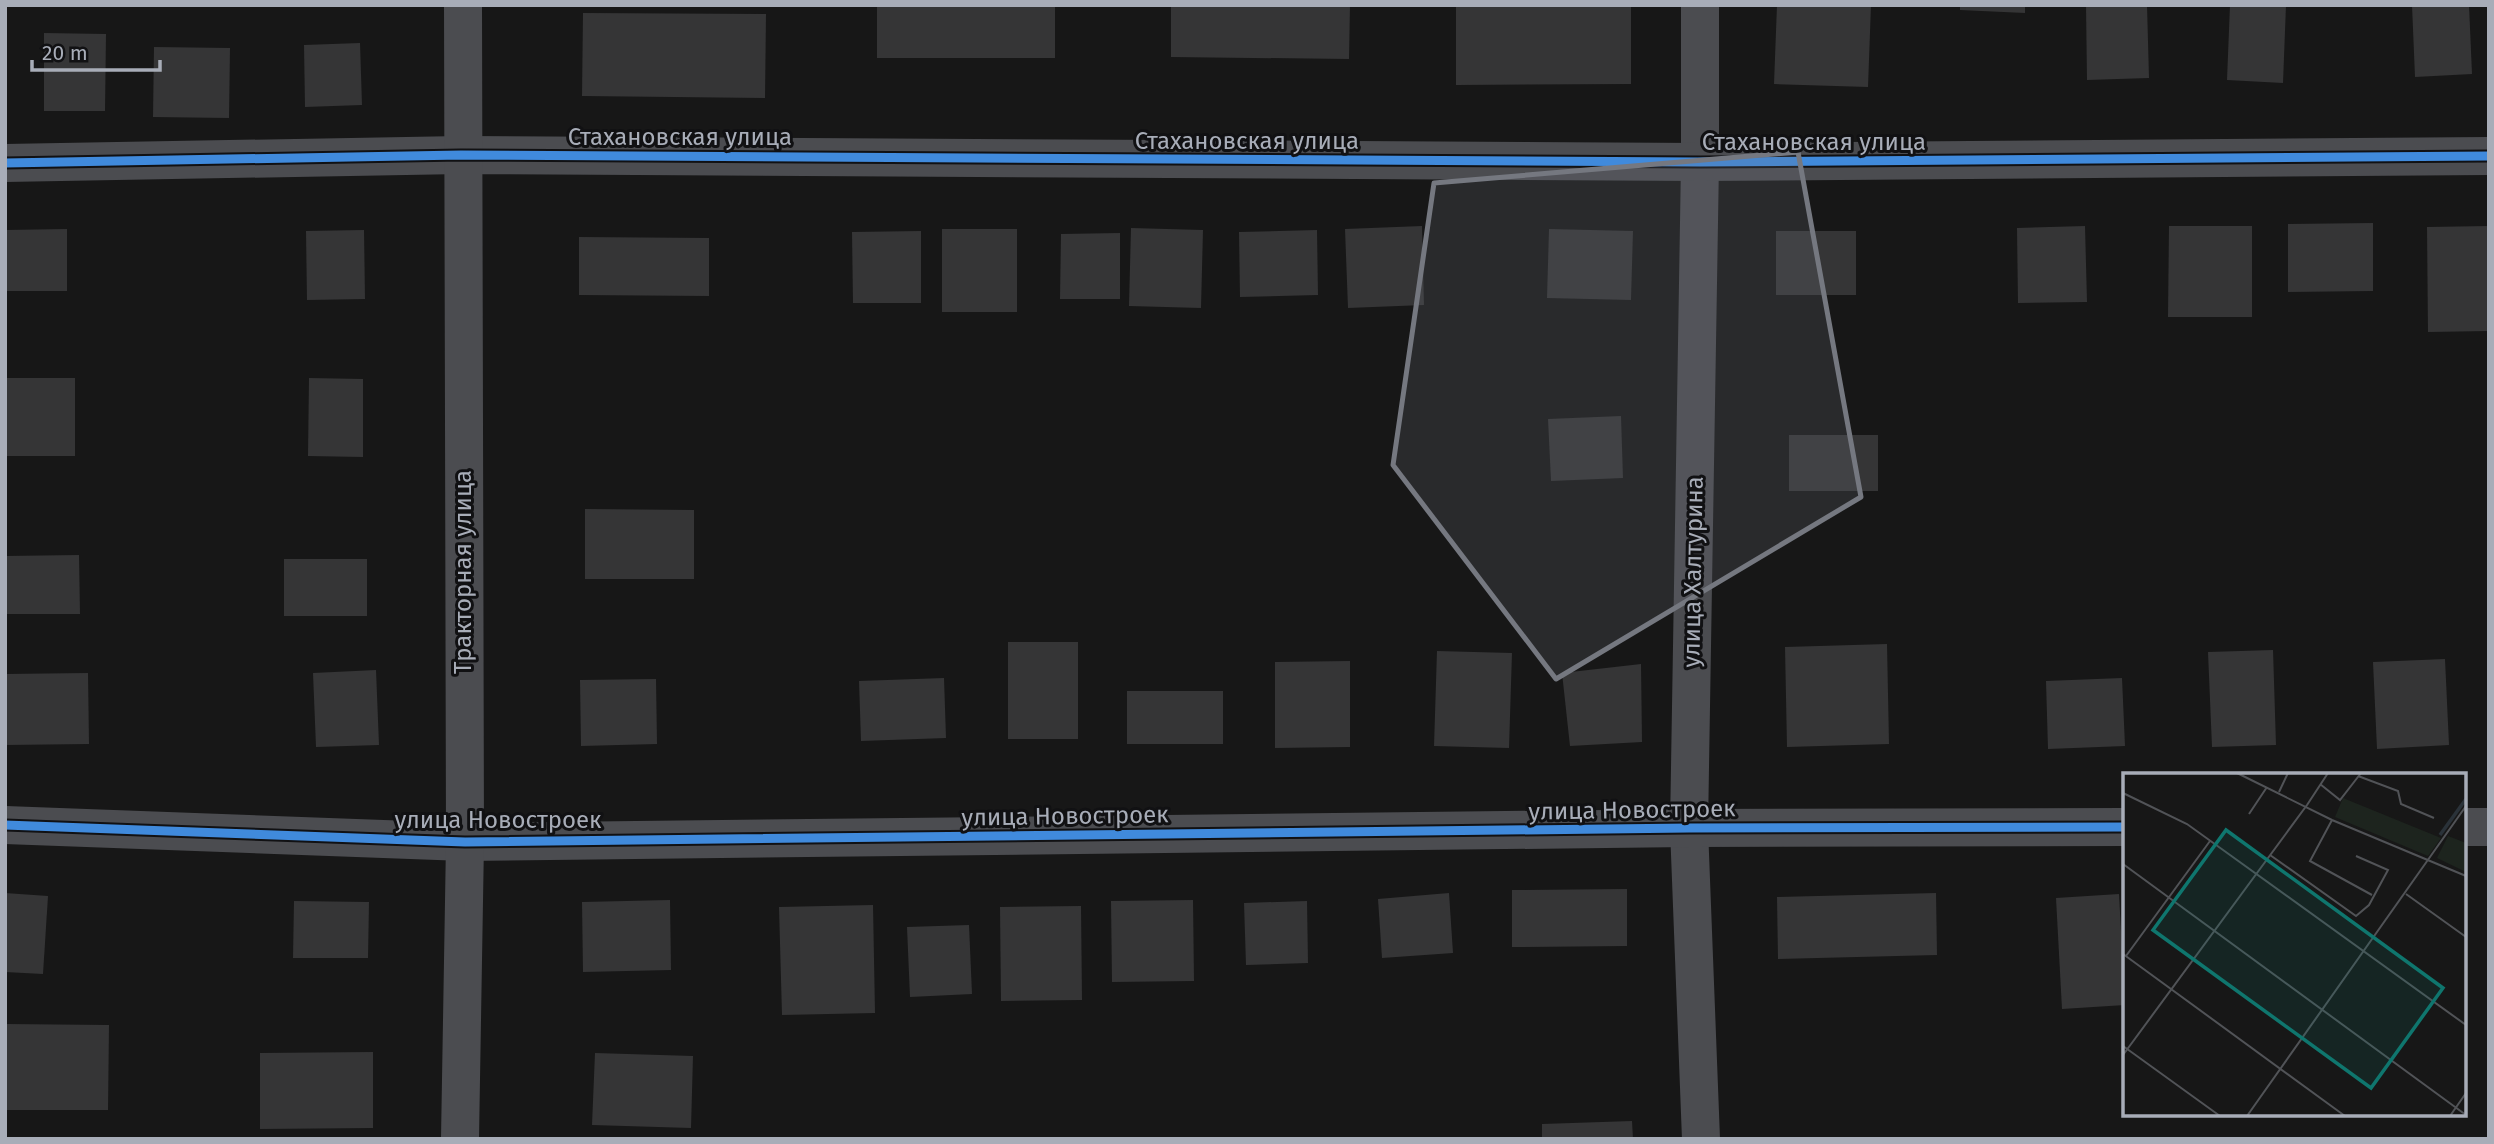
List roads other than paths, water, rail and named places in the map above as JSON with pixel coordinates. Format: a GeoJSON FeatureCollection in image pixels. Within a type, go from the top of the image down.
{"type":"FeatureCollection","features":[{"type":"Feature","properties":{"kind":"street","name":"Тракторная улица"},"geometry":{"type":"LineString","coordinates":[[460,1139],[465,842],[461,155],[463,5]]}},
{"type":"Feature","properties":{"kind":"street","name":"улица Халтурина"},"geometry":{"type":"LineString","coordinates":[[1700,5],[1689,828],[1701,1139]]}},
{"type":"Feature","properties":{"kind":"street","name":"Стахановская улица"},"geometry":{"type":"LineString","coordinates":[[5,163],[461,155],[1700,162],[2489,156]]}},
{"type":"Feature","properties":{"kind":"street","name":"улица Новостроек"},"geometry":{"type":"LineString","coordinates":[[5,825],[465,842],[1689,828],[2123,827]]}},
{"type":"Feature","properties":{"kind":"street"},"geometry":{"type":"LineString","coordinates":[[2466,827],[2489,827]]}}]}
